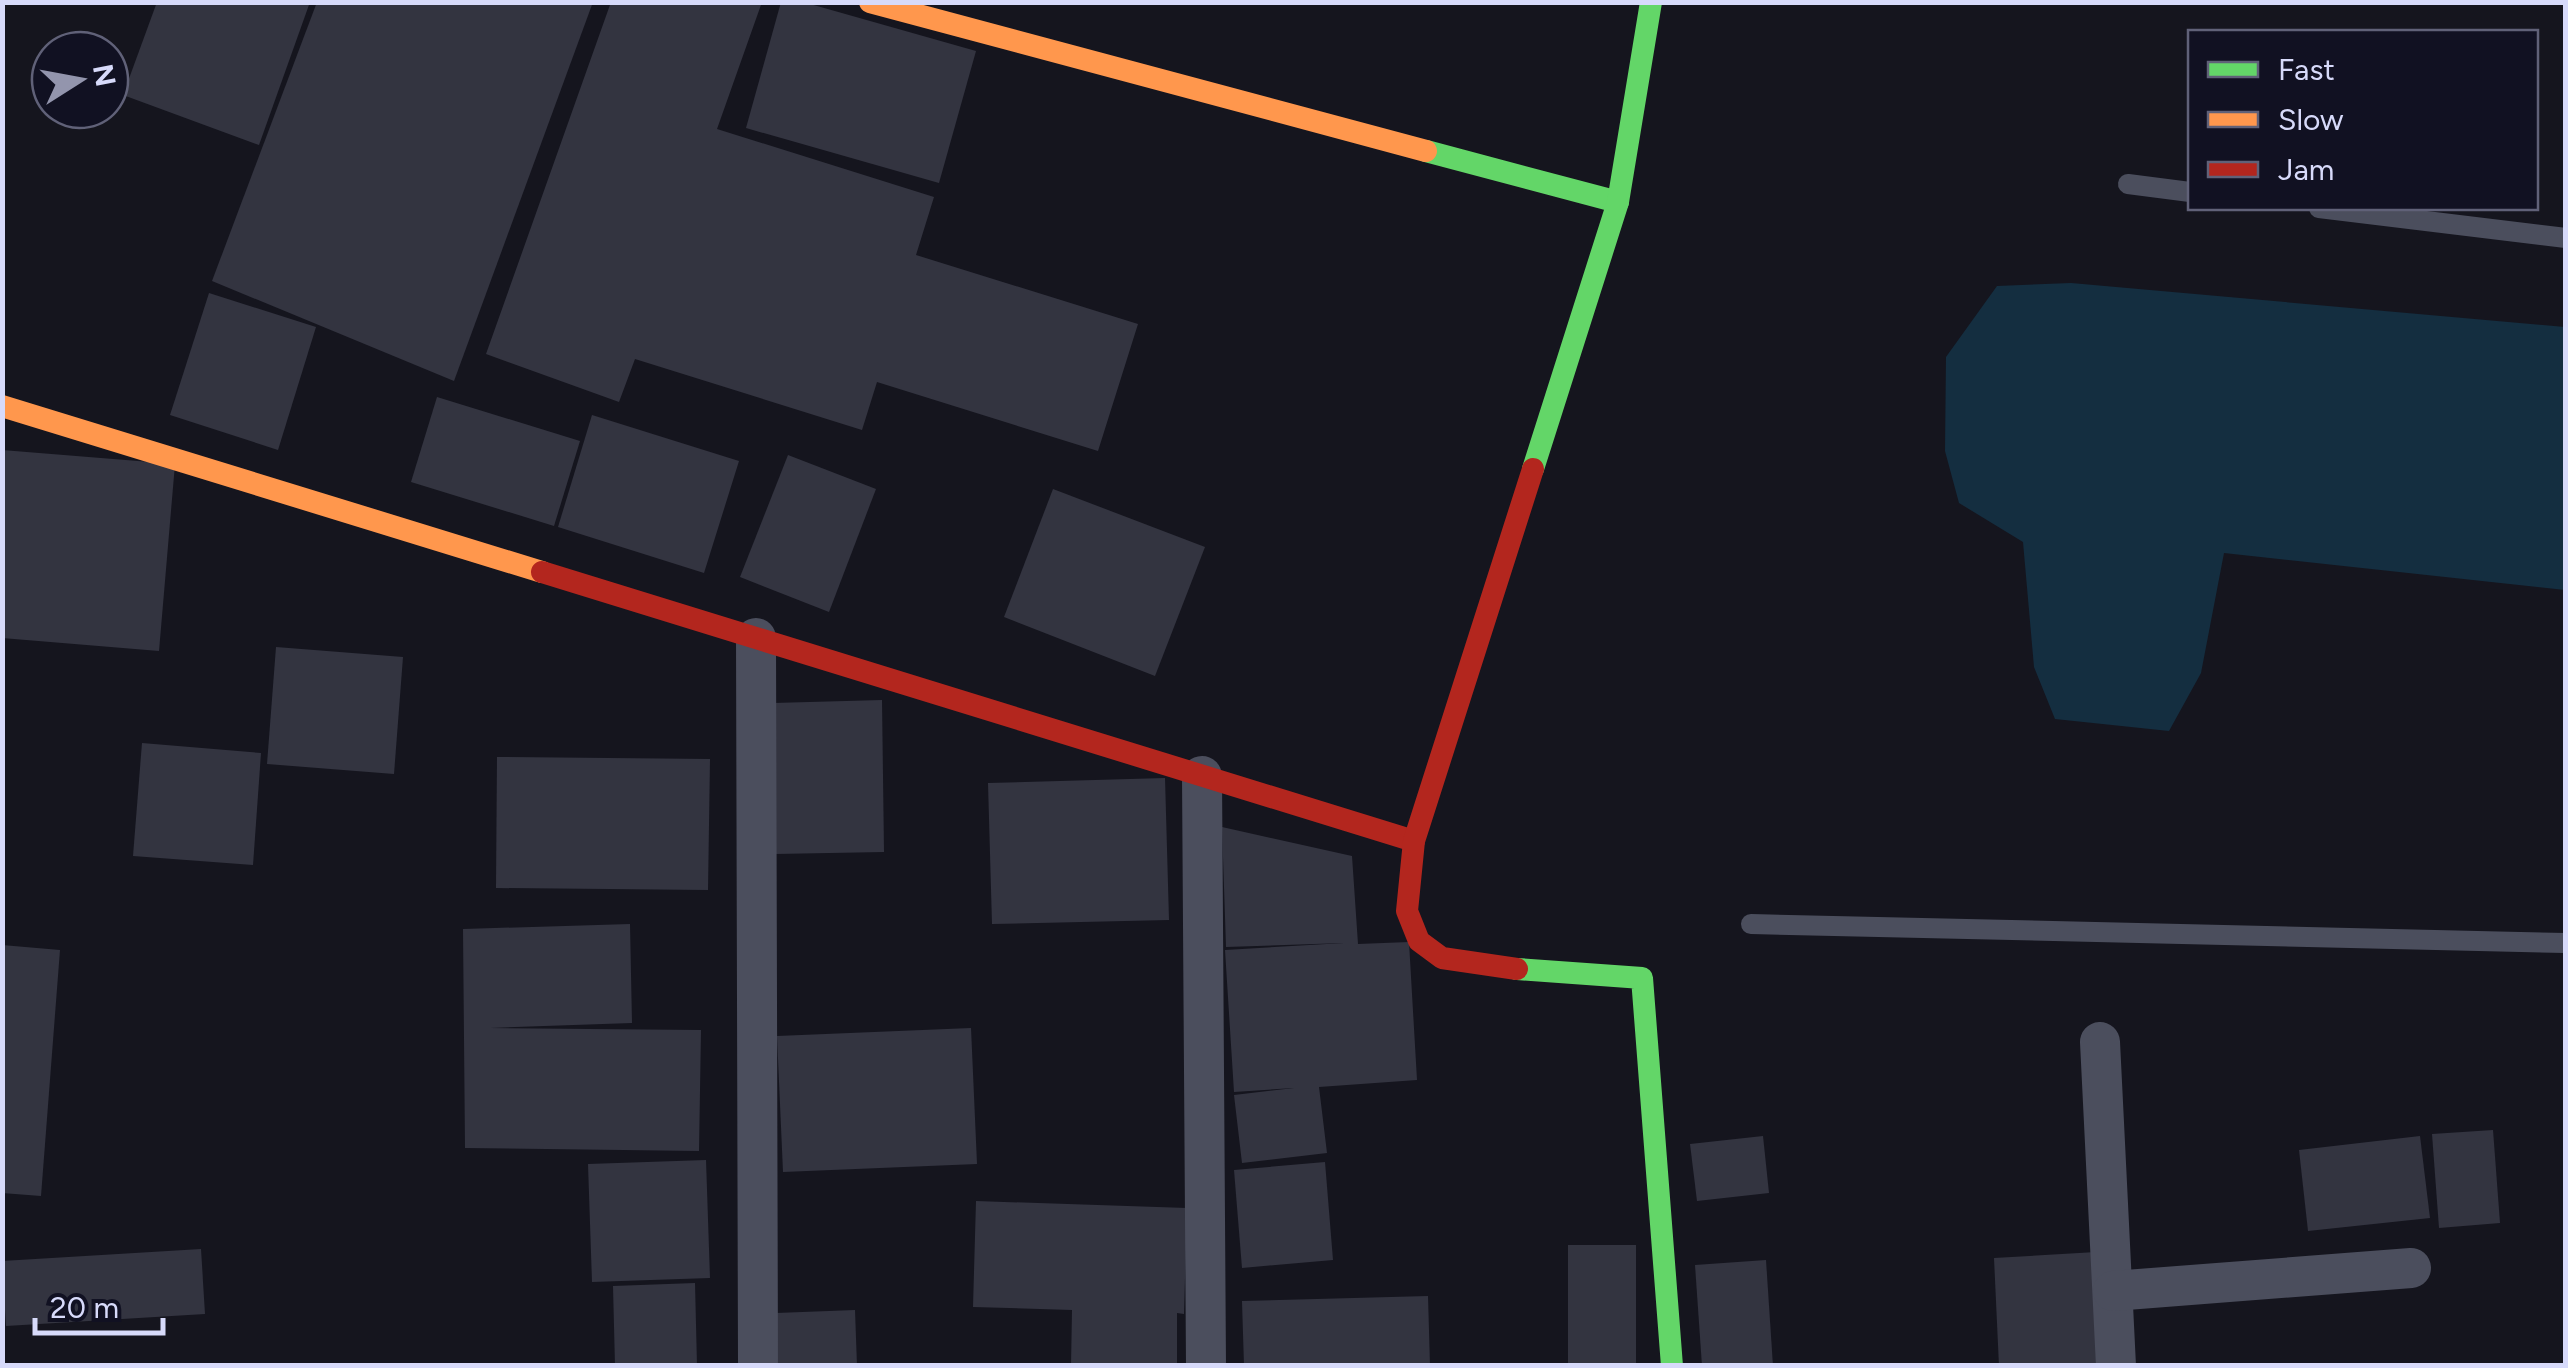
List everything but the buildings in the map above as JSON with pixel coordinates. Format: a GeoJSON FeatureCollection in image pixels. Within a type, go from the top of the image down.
{"type":"FeatureCollection","features":[{"type":"Feature","properties":{"kind":"street"},"geometry":{"type":"LineString","coordinates":[[870,2],[1618,202]]}},
{"type":"Feature","properties":{"kind":"street"},"geometry":{"type":"LineString","coordinates":[[1651,2],[1618,202],[1414,841],[1406,911],[1419,940],[1442,958],[1475,966],[1642,978],[1672,1366]]}},
{"type":"Feature","properties":{"kind":"street"},"geometry":{"type":"LineString","coordinates":[[2,406],[1414,841]]}},
{"type":"Feature","properties":{"kind":"street"},"geometry":{"type":"LineString","coordinates":[[756,638],[758,1366]]}},
{"type":"Feature","properties":{"kind":"street"},"geometry":{"type":"LineString","coordinates":[[1202,776],[1206,1366]]}},
{"type":"Feature","properties":{"kind":"street"},"geometry":{"type":"LineString","coordinates":[[2100,1042],[2116,1366]]}},
{"type":"Feature","properties":{"kind":"street"},"geometry":{"type":"LineString","coordinates":[[2113,1292],[2411,1268]]}},
{"type":"Feature","properties":{"kind":"lane"},"geometry":{"type":"LineString","coordinates":[[2128,184],[2188,192]]}},
{"type":"Feature","properties":{"kind":"lane"},"geometry":{"type":"LineString","coordinates":[[2335,210],[2566,238]]}},
{"type":"Feature","properties":{"kind":"lane"},"geometry":{"type":"LineString","coordinates":[[1751,924],[2566,943]]}},
{"type":"Feature","properties":{"kind":"water"},"geometry":{"type":"Polygon","coordinates":[[[2071,283],[2565,327],[2565,590],[2224,553],[2201,673],[2169,731],[2055,719],[2034,667],[2023,542],[1959,503],[1945,451],[1946,357],[1997,286],[2071,283]]]}},
{"type":"Feature","properties":{"kind":"traffic: fast"},"geometry":{"type":"LineString","coordinates":[[1533,469],[1618,202],[1651,2]]}},
{"type":"Feature","properties":{"kind":"traffic: fast"},"geometry":{"type":"LineString","coordinates":[[1426,151],[1618,202]]}},
{"type":"Feature","properties":{"kind":"traffic: fast"},"geometry":{"type":"LineString","coordinates":[[1517,969],[1642,978],[1672,1366]]}},
{"type":"Feature","properties":{"kind":"traffic: slow"},"geometry":{"type":"LineString","coordinates":[[870,2],[1426,151]]}},
{"type":"Feature","properties":{"kind":"traffic: slow"},"geometry":{"type":"LineString","coordinates":[[2,406],[542,572]]}},
{"type":"Feature","properties":{"kind":"traffic: jam"},"geometry":{"type":"LineString","coordinates":[[1517,969],[1442,958],[1419,941],[1407,911],[1414,841],[1533,469]]}},
{"type":"Feature","properties":{"kind":"traffic: jam"},"geometry":{"type":"LineString","coordinates":[[542,572],[1414,841]]}}]}
